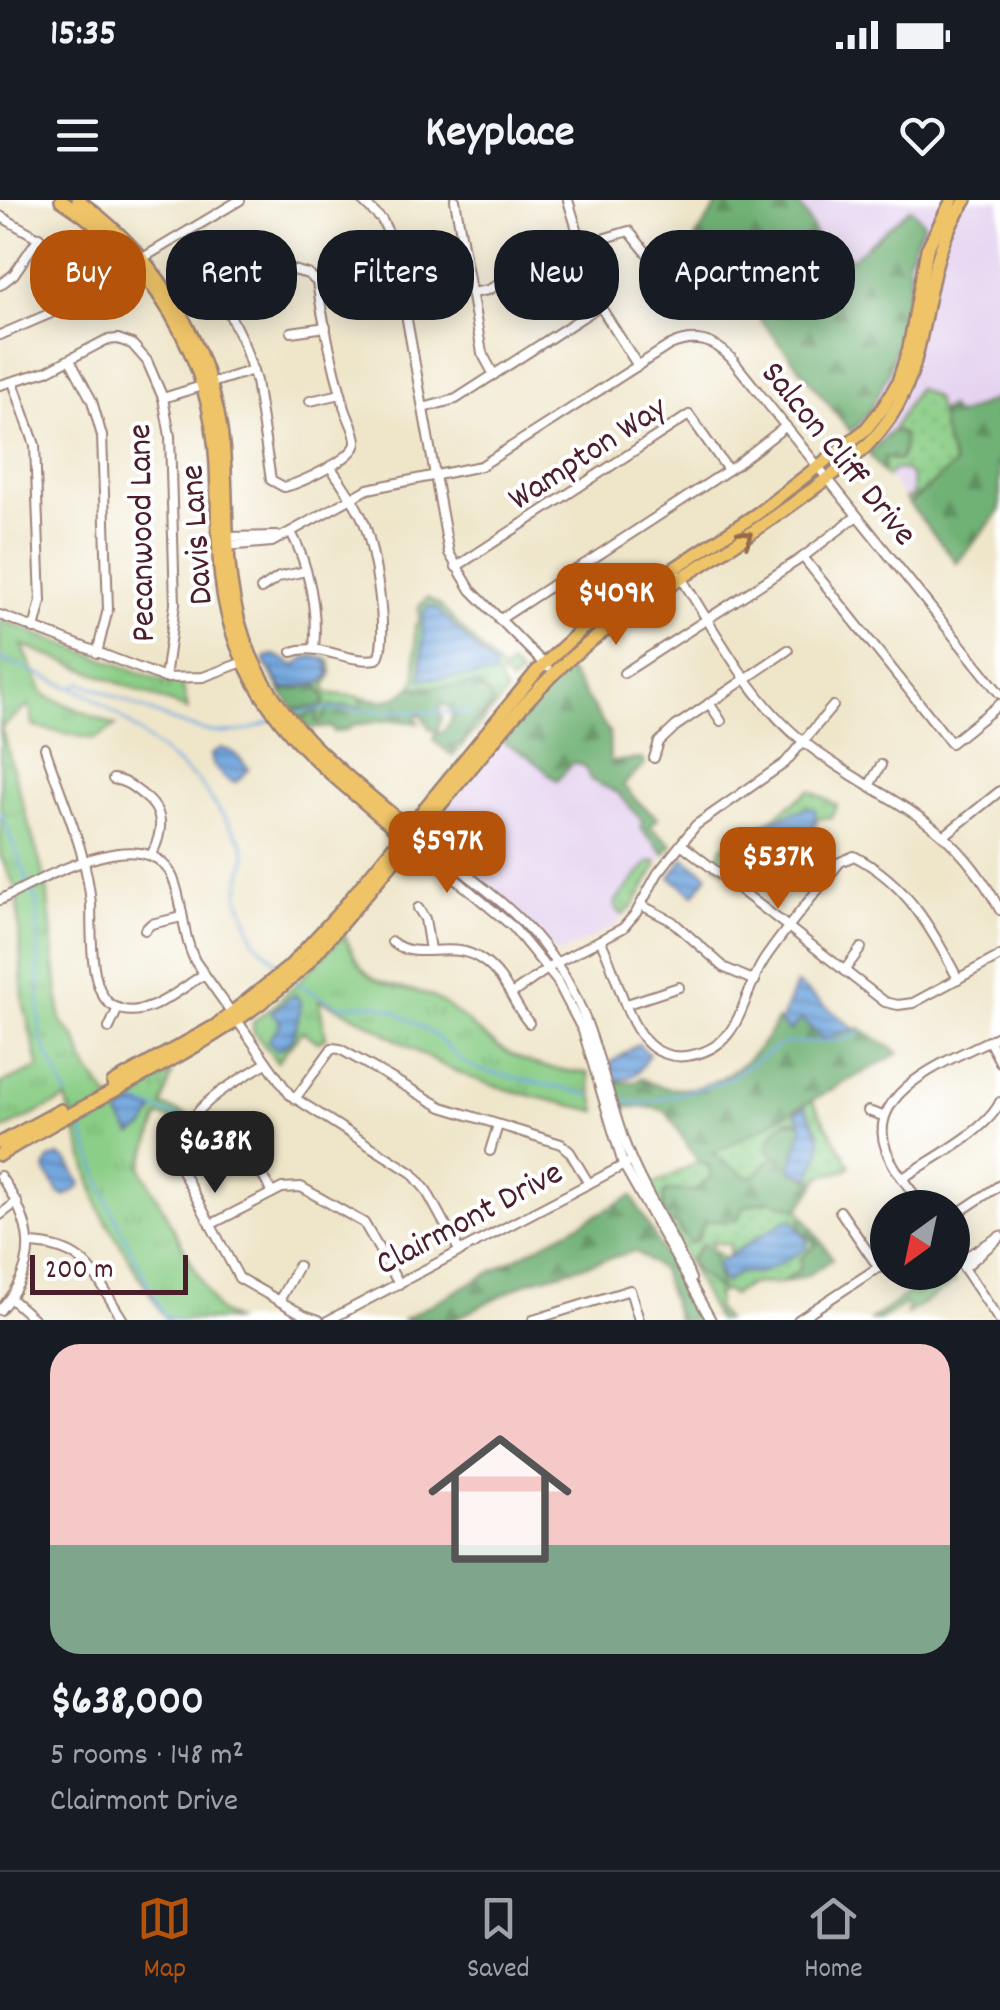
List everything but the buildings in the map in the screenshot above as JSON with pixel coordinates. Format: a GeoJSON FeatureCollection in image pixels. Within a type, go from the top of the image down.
{"type":"FeatureCollection","features":[{"type":"Feature","properties":{"kind":"main road","name":"Davis Lane"},"geometry":{"type":"LineString","coordinates":[[61,200],[102,230]]}},
{"type":"Feature","properties":{"kind":"main road","name":"Davis Lane"},"geometry":{"type":"LineString","coordinates":[[78,200],[114,230]]}},
{"type":"Feature","properties":{"kind":"main road"},"geometry":{"type":"LineString","coordinates":[[409,834],[554,674],[618,621],[780,514],[861,452],[897,408],[908,386],[918,330],[950,211],[966,200]]}},
{"type":"Feature","properties":{"kind":"main road","name":"Davis Lane"},"geometry":{"type":"LineString","coordinates":[[146,270],[189,327],[207,384],[225,606],[264,700],[300,747],[409,834]]}},
{"type":"Feature","properties":{"kind":"main road"},"geometry":{"type":"LineString","coordinates":[[0,1154],[234,1019],[328,933],[544,664],[581,630],[758,514],[865,430],[883,408],[918,330]]}},
{"type":"Feature","properties":{"kind":"main road"},"geometry":{"type":"LineString","coordinates":[[0,1144],[234,1019]]}},
{"type":"Feature","properties":{"kind":"street"},"geometry":{"type":"LineString","coordinates":[[146,257],[240,200]]}},
{"type":"Feature","properties":{"kind":"street"},"geometry":{"type":"LineString","coordinates":[[361,200],[382,220],[391,237],[447,546],[471,590],[554,674]]}},
{"type":"Feature","properties":{"kind":"street"},"geometry":{"type":"LineString","coordinates":[[454,200],[460,230]]}},
{"type":"Feature","properties":{"kind":"street"},"geometry":{"type":"LineString","coordinates":[[568,200],[577,230]]}},
{"type":"Feature","properties":{"kind":"street"},"geometry":{"type":"LineString","coordinates":[[0,216],[30,232]]}},
{"type":"Feature","properties":{"kind":"street"},"geometry":{"type":"LineString","coordinates":[[619,234],[628,231],[639,244]]}},
{"type":"Feature","properties":{"kind":"street"},"geometry":{"type":"LineString","coordinates":[[0,285],[14,274],[30,250]]}},
{"type":"Feature","properties":{"kind":"street"},"geometry":{"type":"LineString","coordinates":[[253,259],[312,276],[318,284],[356,446],[330,466],[294,485],[275,485],[269,474],[263,413],[252,370],[214,282],[221,268],[236,261],[253,259]]}},
{"type":"Feature","properties":{"kind":"street"},"geometry":{"type":"LineString","coordinates":[[474,305],[482,353],[494,375]]}},
{"type":"Feature","properties":{"kind":"street"},"geometry":{"type":"LineString","coordinates":[[0,335],[38,320]]}},
{"type":"Feature","properties":{"kind":"street"},"geometry":{"type":"LineString","coordinates":[[423,408],[456,399],[578,320]]}},
{"type":"Feature","properties":{"kind":"street"},"geometry":{"type":"LineString","coordinates":[[609,320],[638,366]]}},
{"type":"Feature","properties":{"kind":"street"},"geometry":{"type":"LineString","coordinates":[[291,332],[326,327]]}},
{"type":"Feature","properties":{"kind":"street","name":"Salcon Cliff Drive"},"geometry":{"type":"LineString","coordinates":[[222,541],[267,544],[368,489],[435,478],[488,463],[676,342],[695,339],[712,343],[731,358],[1000,694]]}},
{"type":"Feature","properties":{"kind":"street","name":"Pecanwood Lane"},"geometry":{"type":"LineString","coordinates":[[70,360],[100,342],[125,341],[144,355],[163,398],[170,436],[175,604],[166,678]]}},
{"type":"Feature","properties":{"kind":"street"},"geometry":{"type":"LineString","coordinates":[[0,386],[70,360],[92,401],[102,436],[108,609],[97,653]]}},
{"type":"Feature","properties":{"kind":"street"},"geometry":{"type":"LineString","coordinates":[[163,398],[252,370]]}},
{"type":"Feature","properties":{"kind":"street"},"geometry":{"type":"LineString","coordinates":[[13,382],[35,446],[41,602],[34,629]]}},
{"type":"Feature","properties":{"kind":"street"},"geometry":{"type":"LineString","coordinates":[[310,401],[341,394]]}},
{"type":"Feature","properties":{"kind":"street","name":"Wampton Way"},"geometry":{"type":"LineString","coordinates":[[456,567],[689,415],[728,470]]}},
{"type":"Feature","properties":{"kind":"street"},"geometry":{"type":"LineString","coordinates":[[500,620],[728,470],[786,426]]}},
{"type":"Feature","properties":{"kind":"street"},"geometry":{"type":"LineString","coordinates":[[292,652],[314,649],[376,660],[382,652],[380,606],[365,524],[330,466]]}},
{"type":"Feature","properties":{"kind":"street"},"geometry":{"type":"LineString","coordinates":[[268,494],[275,485]]}},
{"type":"Feature","properties":{"kind":"street"},"geometry":{"type":"LineString","coordinates":[[624,673],[803,557],[857,516]]}},
{"type":"Feature","properties":{"kind":"street"},"geometry":{"type":"LineString","coordinates":[[286,534],[303,557],[316,627],[314,649]]}},
{"type":"Feature","properties":{"kind":"street"},"geometry":{"type":"LineString","coordinates":[[803,557],[951,743],[1000,704]]}},
{"type":"Feature","properties":{"kind":"street"},"geometry":{"type":"LineString","coordinates":[[674,568],[768,706],[804,742],[911,808],[946,835],[992,886],[1000,910]]}},
{"type":"Feature","properties":{"kind":"street"},"geometry":{"type":"LineString","coordinates":[[260,589],[280,577],[306,572]]}},
{"type":"Feature","properties":{"kind":"street"},"geometry":{"type":"LineString","coordinates":[[0,615],[166,678],[203,677],[248,660]]}},
{"type":"Feature","properties":{"kind":"street"},"geometry":{"type":"LineString","coordinates":[[654,758],[666,734],[788,650]]}},
{"type":"Feature","properties":{"kind":"street"},"geometry":{"type":"LineString","coordinates":[[709,703],[721,721]]}},
{"type":"Feature","properties":{"kind":"street"},"geometry":{"type":"LineString","coordinates":[[513,993],[552,966],[619,932],[658,873],[700,821],[778,770],[832,706]]}},
{"type":"Feature","properties":{"kind":"street"},"geometry":{"type":"LineString","coordinates":[[45,748],[90,893],[98,989],[107,1001],[132,1012],[145,1009],[203,974]]}},
{"type":"Feature","properties":{"kind":"street"},"geometry":{"type":"LineString","coordinates":[[870,784],[881,765]]}},
{"type":"Feature","properties":{"kind":"street"},"geometry":{"type":"LineString","coordinates":[[112,779],[126,782],[150,800],[158,812],[162,831],[151,856]]}},
{"type":"Feature","properties":{"kind":"street"},"geometry":{"type":"LineString","coordinates":[[946,835],[1000,791]]}},
{"type":"Feature","properties":{"kind":"street","name":"Davis Lane"},"geometry":{"type":"LineString","coordinates":[[409,834],[512,913],[552,966],[582,1031],[628,1163],[712,1320]]}},
{"type":"Feature","properties":{"kind":"street"},"geometry":{"type":"LineString","coordinates":[[681,844],[881,1000],[898,1005],[917,1001],[1000,956]]}},
{"type":"Feature","properties":{"kind":"street"},"geometry":{"type":"LineString","coordinates":[[0,900],[46,876],[83,863],[125,851],[151,856],[172,877],[189,948],[203,974],[266,1063],[295,1099],[412,1172],[460,1252]]}},
{"type":"Feature","properties":{"kind":"street"},"geometry":{"type":"LineString","coordinates":[[601,942],[640,1035],[649,1045],[664,1054],[685,1056],[706,1050],[728,1034],[743,1013],[762,964],[788,928],[840,862],[854,856],[884,874],[912,900],[958,978]]}},
{"type":"Feature","properties":{"kind":"street"},"geometry":{"type":"LineString","coordinates":[[640,905],[672,921],[725,968],[755,981]]}},
{"type":"Feature","properties":{"kind":"street"},"geometry":{"type":"LineString","coordinates":[[418,908],[425,919],[430,950]]}},
{"type":"Feature","properties":{"kind":"street"},"geometry":{"type":"LineString","coordinates":[[144,930],[154,922],[182,917]]}},
{"type":"Feature","properties":{"kind":"street"},"geometry":{"type":"LineString","coordinates":[[392,942],[405,950],[458,950],[474,956],[489,965],[513,993],[530,1023]]}},
{"type":"Feature","properties":{"kind":"street"},"geometry":{"type":"LineString","coordinates":[[844,971],[861,948]]}},
{"type":"Feature","properties":{"kind":"street"},"geometry":{"type":"LineString","coordinates":[[627,1004],[680,987]]}},
{"type":"Feature","properties":{"kind":"street"},"geometry":{"type":"LineString","coordinates":[[109,1028],[118,1008]]}},
{"type":"Feature","properties":{"kind":"street"},"geometry":{"type":"LineString","coordinates":[[911,1190],[884,1143],[884,1116],[894,1096],[1000,1035]]}},
{"type":"Feature","properties":{"kind":"street"},"geometry":{"type":"LineString","coordinates":[[990,1041],[1000,1062]]}},
{"type":"Feature","properties":{"kind":"street"},"geometry":{"type":"LineString","coordinates":[[295,1099],[332,1048],[336,1048],[433,1104],[561,1144],[588,1182]]}},
{"type":"Feature","properties":{"kind":"street"},"geometry":{"type":"LineString","coordinates":[[266,1063],[203,1103],[193,1116],[180,1164],[236,1274],[278,1301],[319,1320]]}},
{"type":"Feature","properties":{"kind":"street"},"geometry":{"type":"LineString","coordinates":[[903,1178],[989,1119],[1000,1102]]}},
{"type":"Feature","properties":{"kind":"street"},"geometry":{"type":"LineString","coordinates":[[868,1111],[884,1116]]}},
{"type":"Feature","properties":{"kind":"street"},"geometry":{"type":"LineString","coordinates":[[490,1152],[498,1124]]}},
{"type":"Feature","properties":{"kind":"street"},"geometry":{"type":"LineString","coordinates":[[253,1157],[272,1192]]}},
{"type":"Feature","properties":{"kind":"street","name":"Clairmont Drive"},"geometry":{"type":"LineString","coordinates":[[329,1320],[628,1163]]}},
{"type":"Feature","properties":{"kind":"street"},"geometry":{"type":"LineString","coordinates":[[0,1176],[24,1214],[29,1244],[24,1272],[0,1310]]}},
{"type":"Feature","properties":{"kind":"street"},"geometry":{"type":"LineString","coordinates":[[970,1205],[1000,1185]]}},
{"type":"Feature","properties":{"kind":"street"},"geometry":{"type":"LineString","coordinates":[[210,1225],[272,1192],[301,1186],[360,1221],[371,1233],[399,1284]]}},
{"type":"Feature","properties":{"kind":"street"},"geometry":{"type":"LineString","coordinates":[[0,1216],[17,1202]]}},
{"type":"Feature","properties":{"kind":"street"},"geometry":{"type":"LineString","coordinates":[[840,1211],[870,1256]]}},
{"type":"Feature","properties":{"kind":"street"},"geometry":{"type":"LineString","coordinates":[[970,1258],[1000,1236]]}},
{"type":"Feature","properties":{"kind":"street"},"geometry":{"type":"LineString","coordinates":[[29,1244],[52,1244],[76,1254],[123,1320]]}},
{"type":"Feature","properties":{"kind":"street"},"geometry":{"type":"LineString","coordinates":[[278,1301],[298,1266]]}},
{"type":"Feature","properties":{"kind":"street"},"geometry":{"type":"LineString","coordinates":[[798,1320],[870,1273]]}},
{"type":"Feature","properties":{"kind":"street"},"geometry":{"type":"LineString","coordinates":[[970,1276],[999,1320]]}},
{"type":"Feature","properties":{"kind":"street"},"geometry":{"type":"LineString","coordinates":[[533,1320],[630,1290],[639,1320]]}},
{"type":"Feature","properties":{"kind":"street"},"geometry":{"type":"LineString","coordinates":[[10,1298],[35,1320]]}},
{"type":"Feature","properties":{"kind":"street"},"geometry":{"type":"LineString","coordinates":[[990,1305],[1000,1298]]}},
{"type":"Feature","properties":{"kind":"street"},"geometry":{"type":"LineString","coordinates":[[561,1310],[564,1320]]}},
{"type":"Feature","properties":{"kind":"shaded area"},"geometry":{"type":"Polygon","coordinates":[[[721,200],[1000,200],[1000,511],[957,563],[761,320],[855,320],[855,230],[700,230],[721,200]]]}},
{"type":"Feature","properties":{"kind":"shaded area"},"geometry":{"type":"Polygon","coordinates":[[[568,670],[609,732],[610,762],[642,759],[645,765],[623,785],[658,818],[650,828],[672,844],[634,904],[615,926],[555,953],[508,902],[429,837],[429,830],[568,670]]]}},
{"type":"Feature","properties":{"kind":"green space"},"geometry":{"type":"Polygon","coordinates":[[[721,200],[794,200],[814,230],[700,230],[721,200]]]}},
{"type":"Feature","properties":{"kind":"green space"},"geometry":{"type":"Polygon","coordinates":[[[911,208],[924,223],[908,259],[910,278],[890,370],[869,412],[851,432],[761,320],[855,320],[855,256],[911,208]]]}},
{"type":"Feature","properties":{"kind":"green space"},"geometry":{"type":"Polygon","coordinates":[[[917,388],[935,398],[954,465],[909,504],[905,498],[912,497],[911,476],[893,470],[887,477],[883,457],[898,461],[899,432],[893,430],[917,388]]]}},
{"type":"Feature","properties":{"kind":"green space"},"geometry":{"type":"Polygon","coordinates":[[[1000,397],[1000,511],[957,563],[909,504],[954,465],[942,429],[941,411],[949,407],[954,415],[960,414],[1000,397]]]}},
{"type":"Feature","properties":{"kind":"green space"},"geometry":{"type":"Polygon","coordinates":[[[893,430],[904,435],[903,452],[899,461],[884,457],[883,472],[868,453],[893,430]]]}},
{"type":"Feature","properties":{"kind":"green space"},"geometry":{"type":"Polygon","coordinates":[[[427,598],[439,605],[503,672],[511,665],[521,676],[510,683],[504,675],[499,679],[506,694],[455,754],[449,746],[463,743],[473,723],[493,706],[481,687],[411,688],[416,680],[415,625],[419,624],[419,607],[427,598]]]}},
{"type":"Feature","properties":{"kind":"green space"},"geometry":{"type":"Polygon","coordinates":[[[0,620],[165,682],[182,683],[188,710],[22,645],[44,695],[116,726],[94,739],[34,727],[29,705],[1,728],[47,887],[61,1022],[77,1040],[84,1063],[111,1101],[172,1074],[162,1106],[187,1115],[184,1123],[159,1116],[141,1168],[217,1310],[233,1320],[166,1320],[100,1211],[66,1099],[0,1131],[0,1084],[39,1068],[23,1002],[17,891],[0,856],[0,620]]]}},
{"type":"Feature","properties":{"kind":"green space"},"geometry":{"type":"Polygon","coordinates":[[[275,655],[295,666],[312,656],[330,660],[332,673],[325,686],[327,693],[359,697],[363,707],[329,707],[320,723],[316,723],[318,717],[300,718],[294,709],[323,705],[325,698],[319,686],[281,691],[265,662],[266,657],[275,655]]]}},
{"type":"Feature","properties":{"kind":"green space"},"geometry":{"type":"Polygon","coordinates":[[[568,670],[609,732],[610,762],[642,759],[645,765],[623,785],[658,818],[650,827],[672,844],[665,854],[641,829],[643,822],[618,793],[591,780],[584,766],[573,762],[557,781],[528,756],[502,742],[568,670]]]}},
{"type":"Feature","properties":{"kind":"green space"},"geometry":{"type":"Polygon","coordinates":[[[318,685],[325,700],[322,707],[294,709],[281,691],[318,685]]]}},
{"type":"Feature","properties":{"kind":"green space"},"geometry":{"type":"Polygon","coordinates":[[[478,685],[490,696],[493,706],[473,723],[463,743],[450,746],[456,751],[452,755],[434,741],[434,735],[443,732],[452,719],[450,709],[442,703],[437,731],[430,729],[420,713],[416,718],[419,723],[393,720],[351,725],[350,729],[334,732],[331,727],[310,729],[300,718],[319,710],[316,722],[320,723],[329,707],[362,707],[359,697],[383,701],[411,688],[478,685]]]}},
{"type":"Feature","properties":{"kind":"green space"},"geometry":{"type":"Polygon","coordinates":[[[810,790],[837,806],[831,817],[818,819],[804,847],[763,866],[748,852],[737,853],[741,856],[735,864],[735,859],[729,862],[724,871],[715,864],[722,847],[759,828],[810,790]]]}},
{"type":"Feature","properties":{"kind":"green space"},"geometry":{"type":"Polygon","coordinates":[[[656,861],[633,907],[623,915],[615,908],[616,901],[649,862],[656,861]]]}},
{"type":"Feature","properties":{"kind":"green space"},"geometry":{"type":"Polygon","coordinates":[[[344,935],[360,966],[375,979],[433,997],[500,1048],[523,1060],[588,1073],[597,1111],[479,1081],[319,1000],[326,1037],[318,1042],[302,1031],[277,1062],[253,1031],[253,1022],[344,935]]]}},
{"type":"Feature","properties":{"kind":"green space"},"geometry":{"type":"Polygon","coordinates":[[[801,1019],[823,1039],[860,1028],[899,1053],[713,1154],[748,1177],[754,1176],[769,1160],[778,1157],[768,1151],[775,1132],[783,1124],[796,1122],[803,1127],[790,1170],[817,1182],[799,1209],[770,1200],[745,1206],[736,1221],[704,1221],[698,1240],[690,1244],[675,1221],[669,1225],[663,1215],[663,1195],[670,1190],[694,1191],[711,1177],[709,1166],[698,1162],[666,1111],[622,1107],[616,1082],[636,1082],[641,1078],[681,1089],[701,1086],[737,1068],[753,1054],[777,1020],[780,1023],[801,1019]]]}},
{"type":"Feature","properties":{"kind":"green space"},"geometry":{"type":"Polygon","coordinates":[[[812,1100],[850,1165],[847,1170],[821,1176],[817,1182],[810,1177],[820,1140],[812,1120],[803,1124],[792,1119],[785,1121],[775,1153],[778,1157],[749,1178],[713,1154],[812,1100]]]}},
{"type":"Feature","properties":{"kind":"green space"},"geometry":{"type":"Polygon","coordinates":[[[698,1162],[709,1166],[711,1177],[694,1191],[664,1192],[663,1215],[649,1187],[698,1162]]]}},
{"type":"Feature","properties":{"kind":"green space"},"geometry":{"type":"Polygon","coordinates":[[[632,1196],[700,1320],[678,1320],[661,1270],[635,1251],[530,1281],[453,1320],[402,1320],[632,1196]]]}},
{"type":"Feature","properties":{"kind":"green space"},"geometry":{"type":"Polygon","coordinates":[[[770,1200],[799,1209],[805,1218],[802,1231],[817,1245],[800,1259],[801,1268],[782,1283],[751,1284],[732,1295],[726,1291],[718,1293],[716,1309],[725,1320],[717,1320],[669,1225],[674,1220],[682,1235],[706,1219],[736,1221],[745,1206],[770,1200]],[[764,1233],[729,1256],[730,1244],[710,1242],[725,1259],[715,1265],[702,1244],[691,1258],[694,1269],[719,1282],[717,1270],[725,1282],[739,1273],[763,1272],[764,1233]]]}},
{"type":"Feature","properties":{"kind":"green space"},"geometry":{"type":"Polygon","coordinates":[[[805,1218],[833,1259],[806,1276],[782,1283],[801,1268],[800,1259],[817,1244],[800,1229],[800,1219],[805,1218]]]}},
{"type":"Feature","properties":{"kind":"green space"},"geometry":{"type":"Polygon","coordinates":[[[702,1244],[715,1257],[718,1290],[694,1269],[690,1260],[702,1244]]]}},
{"type":"Feature","properties":{"kind":"green space"},"geometry":{"type":"Polygon","coordinates":[[[943,1290],[907,1314],[909,1306],[905,1304],[880,1320],[871,1320],[910,1293],[943,1290]]]}},
{"type":"Feature","properties":{"kind":"water"},"geometry":{"type":"Polygon","coordinates":[[[429,606],[437,609],[494,667],[495,675],[421,679],[423,613],[429,606]]]}},
{"type":"Feature","properties":{"kind":"water"},"geometry":{"type":"Polygon","coordinates":[[[275,655],[295,666],[307,657],[322,658],[329,665],[329,676],[320,684],[283,689],[265,662],[266,657],[275,655]]]}},
{"type":"Feature","properties":{"kind":"water"},"geometry":{"type":"Polygon","coordinates":[[[221,748],[233,752],[249,769],[236,782],[223,776],[213,764],[211,755],[221,748]]]}},
{"type":"Feature","properties":{"kind":"water"},"geometry":{"type":"Polygon","coordinates":[[[809,807],[815,810],[812,829],[802,847],[794,845],[785,858],[761,861],[740,843],[742,837],[769,821],[809,807]]]}},
{"type":"Feature","properties":{"kind":"water"},"geometry":{"type":"Polygon","coordinates":[[[684,858],[708,875],[694,895],[670,877],[684,858]]]}},
{"type":"Feature","properties":{"kind":"water"},"geometry":{"type":"Polygon","coordinates":[[[796,984],[855,1029],[823,1039],[801,1019],[790,1031],[780,1023],[796,984]]]}},
{"type":"Feature","properties":{"kind":"water"},"geometry":{"type":"Polygon","coordinates":[[[295,994],[301,1004],[294,1032],[287,1044],[276,1050],[268,1041],[281,1022],[271,1012],[295,994]]]}},
{"type":"Feature","properties":{"kind":"water"},"geometry":{"type":"Polygon","coordinates":[[[638,1044],[649,1054],[641,1067],[632,1076],[613,1081],[609,1064],[638,1044]]]}},
{"type":"Feature","properties":{"kind":"water"},"geometry":{"type":"Polygon","coordinates":[[[133,1105],[154,1111],[145,1127],[132,1135],[119,1116],[133,1105]]]}},
{"type":"Feature","properties":{"kind":"water"},"geometry":{"type":"Polygon","coordinates":[[[805,1107],[821,1142],[810,1177],[790,1170],[803,1127],[796,1112],[805,1107]]]}},
{"type":"Feature","properties":{"kind":"water"},"geometry":{"type":"Polygon","coordinates":[[[59,1156],[67,1160],[81,1183],[65,1196],[45,1170],[49,1159],[59,1156]]]}},
{"type":"Feature","properties":{"kind":"water"},"geometry":{"type":"Polygon","coordinates":[[[793,1220],[808,1242],[806,1249],[763,1272],[739,1273],[724,1282],[715,1265],[793,1220]]]}},
{"type":"Feature","properties":{"kind":"waterway"},"geometry":{"type":"LineString","coordinates":[[0,658],[89,695],[199,782],[242,842],[246,856],[238,894],[254,940],[280,966]]}},
{"type":"Feature","properties":{"kind":"waterway"},"geometry":{"type":"LineString","coordinates":[[74,687],[81,683],[173,721],[209,731],[237,732],[271,721]]}},
{"type":"Feature","properties":{"kind":"waterway"},"geometry":{"type":"LineString","coordinates":[[296,712],[326,709],[470,713]]}},
{"type":"Feature","properties":{"kind":"waterway"},"geometry":{"type":"LineString","coordinates":[[0,811],[37,904],[40,1036],[67,1096]]}},
{"type":"Feature","properties":{"kind":"waterway"},"geometry":{"type":"LineString","coordinates":[[297,983],[338,1006],[375,1004],[395,1011],[480,1070],[592,1095]]}},
{"type":"Feature","properties":{"kind":"waterway"},"geometry":{"type":"LineString","coordinates":[[620,1100],[643,1104],[722,1082],[782,1044],[843,1040],[862,1033]]}},
{"type":"Feature","properties":{"kind":"waterway"},"geometry":{"type":"LineString","coordinates":[[83,1127],[129,1101],[182,1118]]}},
{"type":"Feature","properties":{"kind":"waterway"},"geometry":{"type":"LineString","coordinates":[[78,1119],[109,1205],[164,1316],[176,1320]]}},
{"type":"Feature","properties":{"kind":"waterway"},"geometry":{"type":"LineString","coordinates":[[196,1127],[241,1148]]}}]}
